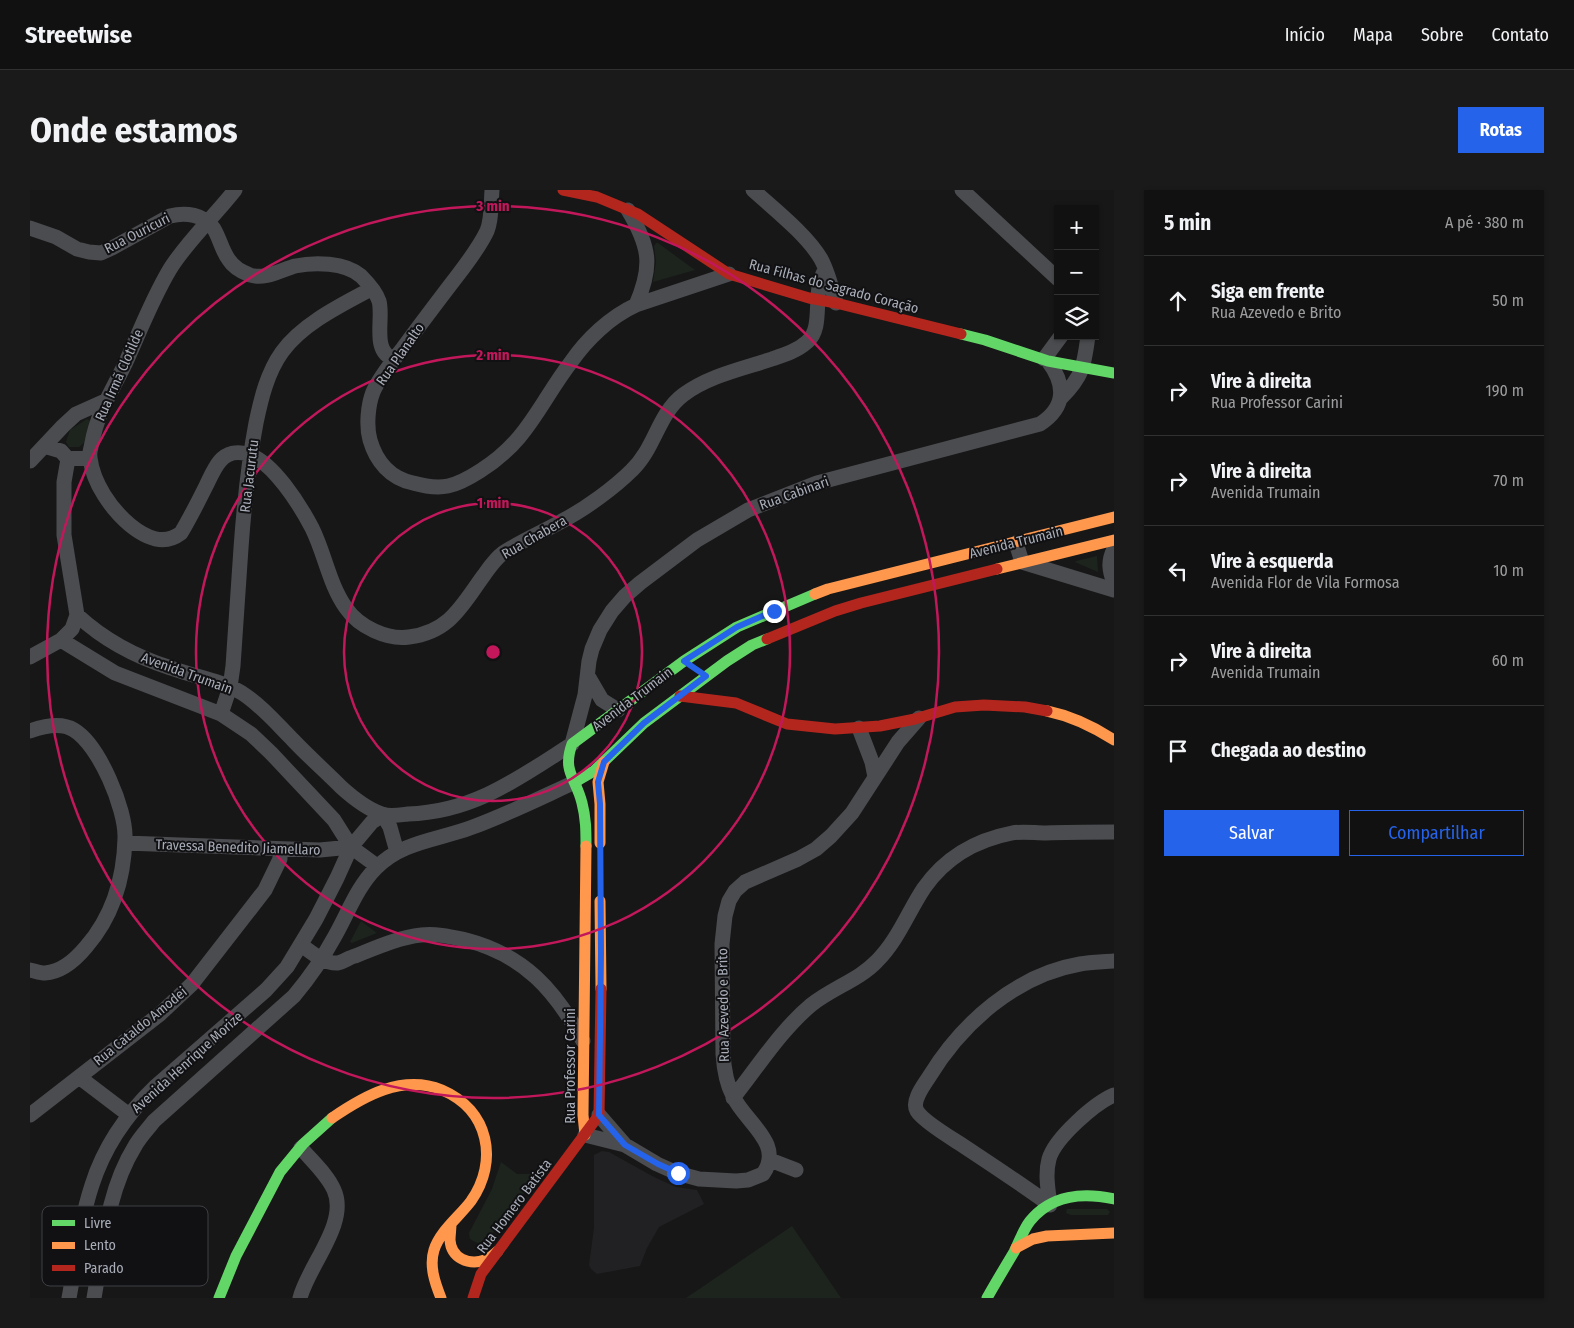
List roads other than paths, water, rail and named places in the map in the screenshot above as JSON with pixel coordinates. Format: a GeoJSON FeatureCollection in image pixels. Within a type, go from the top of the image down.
{"type":"FeatureCollection","features":[{"type":"Feature","properties":{"kind":"main road","name":"Rua Filhas do Sagrado Coração"},"geometry":{"type":"LineString","coordinates":[[562,190],[596,198],[638,214],[729,274],[817,299],[984,340],[1046,360],[1114,373]]}},
{"type":"Feature","properties":{"kind":"main road","name":"Avenida Trumain"},"geometry":{"type":"LineString","coordinates":[[572,744],[684,661],[737,627],[828,589],[1114,517]]}},
{"type":"Feature","properties":{"kind":"main road","name":"Avenida Trumain"},"geometry":{"type":"LineString","coordinates":[[575,782],[594,771],[644,723],[680,696],[710,678],[752,645],[835,611],[861,603],[1114,540]]}},
{"type":"Feature","properties":{"kind":"main road"},"geometry":{"type":"LineString","coordinates":[[684,661],[710,678]]}},
{"type":"Feature","properties":{"kind":"main road"},"geometry":{"type":"LineString","coordinates":[[723,690],[736,703]]}},
{"type":"Feature","properties":{"kind":"main road"},"geometry":{"type":"LineString","coordinates":[[680,696],[736,703],[787,724],[813,728],[880,726],[919,718],[955,707],[984,705],[1025,707],[1055,713],[1095,728],[1114,740]]}},
{"type":"Feature","properties":{"kind":"main road","name":"Rua Professor Carini"},"geometry":{"type":"LineString","coordinates":[[572,744],[567,756],[567,766],[581,798],[586,820],[583,1115],[585,1135]]}},
{"type":"Feature","properties":{"kind":"main road"},"geometry":{"type":"LineString","coordinates":[[600,855],[598,782],[604,762]]}},
{"type":"Feature","properties":{"kind":"main road","name":"Rua Professor Carini"},"geometry":{"type":"LineString","coordinates":[[585,1135],[599,1115],[600,894]]}},
{"type":"Feature","properties":{"kind":"main road"},"geometry":{"type":"LineString","coordinates":[[219,1298],[231,1265],[268,1193],[281,1172],[309,1138],[329,1121],[355,1104],[400,1085],[414,1085],[432,1087],[463,1103],[476,1116],[483,1130],[487,1152],[486,1173],[479,1189],[441,1236],[433,1254],[432,1271],[441,1298]]}},
{"type":"Feature","properties":{"kind":"main road","name":"Rua Homero Batista"},"geometry":{"type":"LineString","coordinates":[[473,1298],[481,1274],[585,1135]]}},
{"type":"Feature","properties":{"kind":"main road"},"geometry":{"type":"LineString","coordinates":[[987,1298],[1031,1220],[1077,1194],[1092,1194],[1114,1199]]}},
{"type":"Feature","properties":{"kind":"main road"},"geometry":{"type":"LineString","coordinates":[[451,1224],[450,1241],[457,1258],[463,1261],[482,1261],[498,1251]]}},
{"type":"Feature","properties":{"kind":"main road"},"geometry":{"type":"LineString","coordinates":[[1096,1233],[1114,1226]]}},
{"type":"Feature","properties":{"kind":"main road"},"geometry":{"type":"LineString","coordinates":[[1016,1248],[1033,1239],[1067,1230],[1114,1233]]}},
{"type":"Feature","properties":{"kind":"street","name":"Rua Irmã Clotilde"},"geometry":{"type":"LineString","coordinates":[[235,190],[188,243],[166,276],[126,361],[105,400],[94,434],[90,456],[105,498],[120,516],[139,532],[165,540],[174,538],[181,533],[221,460],[229,454],[238,452],[250,454]]}},
{"type":"Feature","properties":{"kind":"street","name":"Rua Planalto"},"geometry":{"type":"LineString","coordinates":[[492,190],[488,229],[474,254],[394,359],[373,392],[367,422],[369,438],[375,454],[386,469],[395,476],[410,483],[438,488],[452,486],[473,476],[493,463],[514,444],[536,416],[570,362],[607,323],[626,309],[729,274]]}},
{"type":"Feature","properties":{"kind":"street"},"geometry":{"type":"LineString","coordinates":[[753,190],[804,238],[820,258],[832,286],[836,303]]}},
{"type":"Feature","properties":{"kind":"street"},"geometry":{"type":"LineString","coordinates":[[962,190],[1054,275]]}},
{"type":"Feature","properties":{"kind":"street"},"geometry":{"type":"LineString","coordinates":[[628,209],[638,225],[647,255],[646,280],[636,305]]}},
{"type":"Feature","properties":{"kind":"street","name":"Rua Ouricuri"},"geometry":{"type":"LineString","coordinates":[[30,228],[56,237],[77,249],[101,252],[179,213],[198,216],[207,223]]}},
{"type":"Feature","properties":{"kind":"street"},"geometry":{"type":"LineString","coordinates":[[207,223],[213,228],[229,261],[244,273],[254,276],[265,275],[296,266],[330,264],[343,267],[359,275],[378,301],[379,331],[383,351],[387,357],[394,359]]}},
{"type":"Feature","properties":{"kind":"street","name":"Rua Chabera"},"geometry":{"type":"LineString","coordinates":[[250,454],[277,475],[300,509],[312,528],[329,572],[346,608],[357,620],[372,630],[404,638],[433,631],[448,623],[500,555],[565,520],[608,490],[633,469],[643,458],[672,404],[683,395],[709,380],[787,354],[808,342],[816,323],[819,282],[825,270]]}},
{"type":"Feature","properties":{"kind":"street","name":"Rua Jacurutu"},"geometry":{"type":"LineString","coordinates":[[221,714],[230,687],[233,666],[250,454],[261,398],[272,370],[283,350],[304,329],[328,312],[371,289]]}},
{"type":"Feature","properties":{"kind":"street"},"geometry":{"type":"LineString","coordinates":[[1058,340],[1046,360],[1057,375],[1061,398]]}},
{"type":"Feature","properties":{"kind":"street","name":"Rua Cabinari"},"geometry":{"type":"LineString","coordinates":[[572,744],[585,695],[589,661],[600,630],[612,611],[625,596],[697,540],[748,510],[816,483],[1031,428],[1040,424],[1050,418],[1061,398],[1079,377],[1087,340]]}},
{"type":"Feature","properties":{"kind":"street"},"geometry":{"type":"LineString","coordinates":[[30,461],[76,414],[105,400]]}},
{"type":"Feature","properties":{"kind":"street"},"geometry":{"type":"LineString","coordinates":[[44,446],[61,451],[68,459]]}},
{"type":"Feature","properties":{"kind":"street"},"geometry":{"type":"LineString","coordinates":[[68,459],[90,456]]}},
{"type":"Feature","properties":{"kind":"street"},"geometry":{"type":"LineString","coordinates":[[30,657],[62,640],[72,629],[76,615],[64,535],[64,482],[68,459]]}},
{"type":"Feature","properties":{"kind":"street"},"geometry":{"type":"LineString","coordinates":[[1016,543],[1022,562],[1114,590]]}},
{"type":"Feature","properties":{"kind":"street"},"geometry":{"type":"LineString","coordinates":[[1114,549],[1109,558],[1109,568],[1114,583]]}},
{"type":"Feature","properties":{"kind":"street","name":"Avenida Trumain"},"geometry":{"type":"LineString","coordinates":[[76,615],[93,630],[139,656],[172,669],[230,687],[244,694],[266,712],[343,788],[364,804],[383,815],[431,812],[454,808],[486,796],[522,776],[572,744]]}},
{"type":"Feature","properties":{"kind":"street","name":"Avenida Trumain"},"geometry":{"type":"LineString","coordinates":[[62,640],[116,673],[221,714],[251,734],[271,752],[334,820],[351,847],[377,866],[411,845],[468,829],[575,782]]}},
{"type":"Feature","properties":{"kind":"street"},"geometry":{"type":"LineString","coordinates":[[588,676],[602,700],[618,710]]}},
{"type":"Feature","properties":{"kind":"street","name":"Rua Azevedo e Brito"},"geometry":{"type":"LineString","coordinates":[[770,1160],[770,1150],[764,1138],[733,1098],[724,1071],[722,944],[725,916],[729,901],[735,891],[745,882],[798,859],[816,849],[831,836],[852,813],[898,742],[919,718]]}},
{"type":"Feature","properties":{"kind":"street"},"geometry":{"type":"LineString","coordinates":[[30,731],[52,725],[63,726],[74,730],[83,738],[113,785],[124,823],[125,843],[117,895],[108,917],[94,939],[70,962],[54,971],[43,973],[30,970]]}},
{"type":"Feature","properties":{"kind":"street"},"geometry":{"type":"LineString","coordinates":[[859,728],[872,762],[875,777]]}},
{"type":"Feature","properties":{"kind":"street"},"geometry":{"type":"LineString","coordinates":[[351,847],[372,822],[383,815],[390,827],[397,852]]}},
{"type":"Feature","properties":{"kind":"street"},"geometry":{"type":"LineString","coordinates":[[733,1098],[798,1017],[828,992],[864,973],[877,962],[889,948],[932,877],[948,861],[962,851],[984,841],[1013,833],[1114,832]]}},
{"type":"Feature","properties":{"kind":"street","name":"Travessa Benedito Jiamellaro"},"geometry":{"type":"LineString","coordinates":[[125,843],[320,850],[351,847]]}},
{"type":"Feature","properties":{"kind":"street","name":"Avenida Henrique Morize"},"geometry":{"type":"LineString","coordinates":[[88,1206],[92,1185],[117,1131],[150,1092],[266,990],[287,966],[316,919],[338,878],[351,847]]}},
{"type":"Feature","properties":{"kind":"street","name":"Rua Cataldo Amodei"},"geometry":{"type":"LineString","coordinates":[[30,1114],[160,1014],[192,984],[265,890],[280,859],[280,849]]}},
{"type":"Feature","properties":{"kind":"street","name":"Avenida Henrique Morize"},"geometry":{"type":"LineString","coordinates":[[110,1206],[117,1183],[136,1144],[154,1122],[188,1090],[284,1007],[312,974],[366,878],[377,866]]}},
{"type":"Feature","properties":{"kind":"street"},"geometry":{"type":"LineString","coordinates":[[301,945],[321,959],[338,963],[380,946],[420,935],[458,938],[483,944],[528,968],[546,986],[569,1015],[584,1043],[600,1043]]}},
{"type":"Feature","properties":{"kind":"street"},"geometry":{"type":"LineString","coordinates":[[1052,1209],[1027,1188],[935,1127],[917,1111],[915,1104],[918,1094],[942,1057],[963,1032],[1002,997],[1052,972],[1079,964],[1114,961]]}},
{"type":"Feature","properties":{"kind":"street"},"geometry":{"type":"LineString","coordinates":[[79,1076],[129,1115]]}},
{"type":"Feature","properties":{"kind":"street"},"geometry":{"type":"LineString","coordinates":[[1052,1209],[1047,1179],[1049,1158],[1057,1142],[1087,1113],[1114,1095]]}},
{"type":"Feature","properties":{"kind":"street"},"geometry":{"type":"LineString","coordinates":[[599,1115],[625,1145]]}},
{"type":"Feature","properties":{"kind":"street"},"geometry":{"type":"LineString","coordinates":[[585,1135],[625,1145],[658,1164],[699,1179],[748,1180],[763,1174],[770,1160],[796,1170]]}},
{"type":"Feature","properties":{"kind":"street"},"geometry":{"type":"LineString","coordinates":[[300,1298],[316,1261],[330,1236],[337,1211],[337,1199],[334,1190],[325,1176],[301,1148]]}}]}
